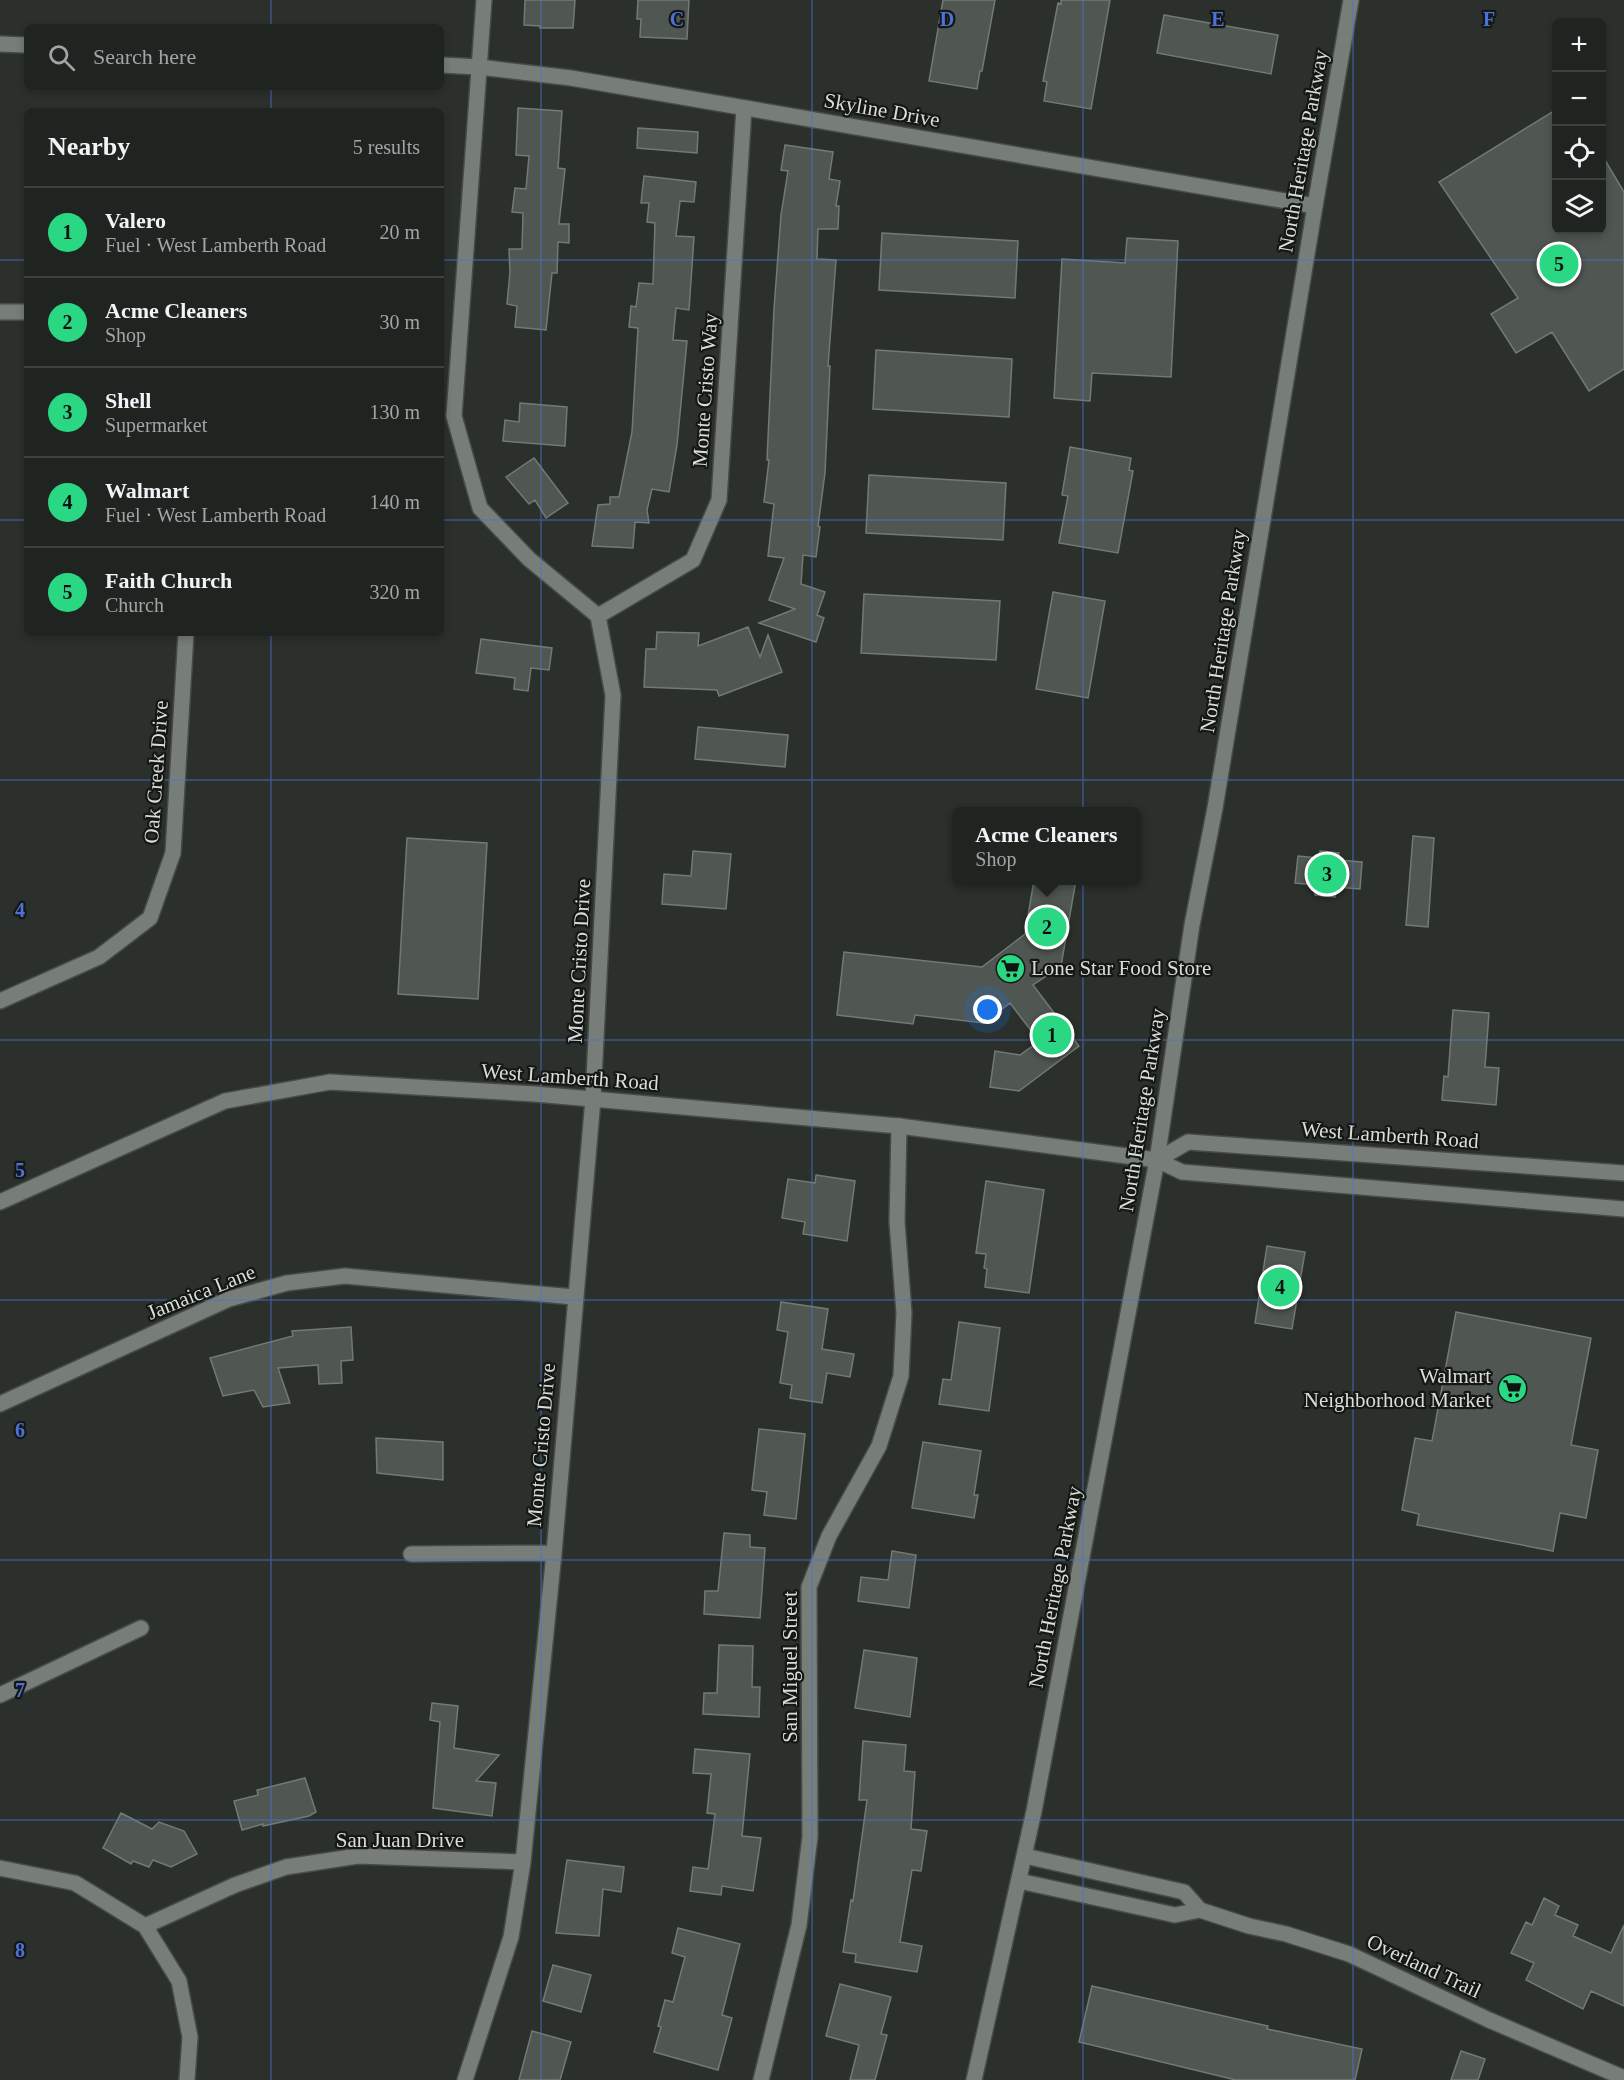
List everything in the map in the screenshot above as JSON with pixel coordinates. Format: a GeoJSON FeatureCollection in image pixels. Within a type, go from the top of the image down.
{"type":"FeatureCollection","features":[{"type":"Feature","properties":{"kind":"street"},"geometry":{"type":"LineString","coordinates":[[484,0],[454,416],[480,508],[529,559],[598,616]]}},
{"type":"Feature","properties":{"kind":"street","name":"North Heritage Parkway"},"geometry":{"type":"LineString","coordinates":[[974,2080],[1024,1856],[1157,1160],[1192,925],[1215,808],[1351,0]]}},
{"type":"Feature","properties":{"kind":"street"},"geometry":{"type":"LineString","coordinates":[[0,44],[24,45]]}},
{"type":"Feature","properties":{"kind":"street","name":"Skyline Drive"},"geometry":{"type":"LineString","coordinates":[[444,65],[571,78],[1315,206]]}},
{"type":"Feature","properties":{"kind":"street","name":"Monte Cristo Way"},"geometry":{"type":"LineString","coordinates":[[598,616],[693,560],[719,500],[744,108]]}},
{"type":"Feature","properties":{"kind":"street"},"geometry":{"type":"LineString","coordinates":[[0,312],[24,312]]}},
{"type":"Feature","properties":{"kind":"street","name":"Monte Cristo Drive"},"geometry":{"type":"LineString","coordinates":[[465,2080],[511,1937],[523,1862],[554,1553],[574,1297],[593,1099],[613,695],[598,616]]}},
{"type":"Feature","properties":{"kind":"street","name":"Oak Creek Drive"},"geometry":{"type":"LineString","coordinates":[[0,1001],[99,957],[150,918],[173,853],[186,636]]}},
{"type":"Feature","properties":{"kind":"street","name":"West Lamberth Road"},"geometry":{"type":"LineString","coordinates":[[0,1202],[225,1101],[330,1082],[593,1099],[899,1126],[1157,1160],[1182,1172],[1624,1209]]}},
{"type":"Feature","properties":{"kind":"street","name":"San Miguel Street"},"geometry":{"type":"LineString","coordinates":[[761,2080],[799,1925],[810,1837],[809,1587],[829,1536],[879,1446],[901,1376],[904,1313],[897,1222],[899,1126]]}},
{"type":"Feature","properties":{"kind":"street","name":"West Lamberth Road"},"geometry":{"type":"LineString","coordinates":[[1157,1160],[1188,1142],[1624,1173]]}},
{"type":"Feature","properties":{"kind":"street","name":"Jamaica Lane"},"geometry":{"type":"LineString","coordinates":[[0,1404],[229,1299],[287,1282],[345,1276],[574,1297]]}},
{"type":"Feature","properties":{"kind":"street"},"geometry":{"type":"LineString","coordinates":[[411,1554],[554,1553]]}},
{"type":"Feature","properties":{"kind":"street"},"geometry":{"type":"LineString","coordinates":[[0,1695],[141,1628]]}},
{"type":"Feature","properties":{"kind":"street","name":"San Juan Drive"},"geometry":{"type":"LineString","coordinates":[[145,1926],[235,1885],[285,1867],[358,1856],[523,1862]]}},
{"type":"Feature","properties":{"kind":"street","name":"Overland Trail"},"geometry":{"type":"LineString","coordinates":[[1024,1856],[1184,1892],[1200,1910]]}},
{"type":"Feature","properties":{"kind":"street"},"geometry":{"type":"LineString","coordinates":[[0,1868],[75,1882],[145,1926],[178,1981],[190,2037],[187,2080]]}},
{"type":"Feature","properties":{"kind":"street","name":"Overland Trail"},"geometry":{"type":"LineString","coordinates":[[1019,1881],[1175,1915],[1200,1910],[1349,1954],[1489,2020],[1624,2078]]}},
{"type":"Feature","properties":{"kind":"building"},"geometry":{"type":"Polygon","coordinates":[[[525,0],[575,0],[573,28],[540,28],[540,26],[524,25],[525,0]]]}},
{"type":"Feature","properties":{"kind":"building"},"geometry":{"type":"Polygon","coordinates":[[[638,0],[689,0],[687,39],[640,37],[641,19],[637,19],[638,0]]]}},
{"type":"Feature","properties":{"kind":"building"},"geometry":{"type":"Polygon","coordinates":[[[943,0],[995,0],[977,89],[929,81],[943,0]]]}},
{"type":"Feature","properties":{"kind":"building"},"geometry":{"type":"Polygon","coordinates":[[[1061,0],[1110,0],[1091,109],[1044,101],[1047,82],[1043,81],[1058,3],[1061,4],[1061,0]]]}},
{"type":"Feature","properties":{"kind":"building"},"geometry":{"type":"Polygon","coordinates":[[[1164,15],[1278,35],[1271,74],[1157,53],[1164,15]]]}},
{"type":"Feature","properties":{"kind":"building"},"geometry":{"type":"Polygon","coordinates":[[[518,108],[562,111],[558,168],[565,169],[559,224],[569,224],[569,243],[558,242],[557,273],[552,273],[546,330],[515,327],[517,306],[507,304],[510,272],[509,249],[522,249],[523,213],[512,212],[515,188],[526,189],[529,156],[516,155],[518,108]]]}},
{"type":"Feature","properties":{"kind":"building"},"geometry":{"type":"Polygon","coordinates":[[[1552,112],[1552,234],[1606,234],[1606,162],[1624,192],[1624,369],[1589,391],[1552,332],[1516,353],[1491,314],[1518,298],[1439,182],[1552,112]]]}},
{"type":"Feature","properties":{"kind":"building"},"geometry":{"type":"Polygon","coordinates":[[[638,128],[698,132],[697,153],[637,148],[638,128]]]}},
{"type":"Feature","properties":{"kind":"building"},"geometry":{"type":"Polygon","coordinates":[[[785,145],[833,152],[829,179],[840,181],[836,206],[839,206],[838,229],[818,229],[817,259],[836,260],[828,366],[830,366],[825,473],[818,526],[820,527],[816,557],[803,555],[801,584],[825,592],[817,615],[824,618],[816,642],[759,623],[795,609],[769,600],[784,558],[768,556],[774,504],[764,502],[769,460],[767,460],[774,309],[781,215],[788,171],[781,170],[785,145]]]}},
{"type":"Feature","properties":{"kind":"building"},"geometry":{"type":"Polygon","coordinates":[[[644,176],[696,182],[694,202],[680,201],[676,236],[694,237],[689,310],[676,308],[673,340],[687,341],[677,445],[669,492],[652,489],[647,510],[649,523],[635,522],[633,548],[592,546],[598,505],[610,504],[610,497],[619,497],[632,432],[638,328],[629,327],[631,306],[636,307],[639,283],[653,284],[655,223],[647,222],[649,203],[641,203],[644,176]]]}},
{"type":"Feature","properties":{"kind":"building"},"geometry":{"type":"Polygon","coordinates":[[[882,233],[1018,241],[1015,298],[879,290],[882,233]]]}},
{"type":"Feature","properties":{"kind":"building"},"geometry":{"type":"Polygon","coordinates":[[[1127,238],[1178,241],[1171,377],[1092,373],[1090,401],[1054,398],[1062,259],[1125,263],[1127,238]]]}},
{"type":"Feature","properties":{"kind":"building"},"geometry":{"type":"Polygon","coordinates":[[[876,350],[1012,359],[1009,417],[873,409],[876,350]]]}},
{"type":"Feature","properties":{"kind":"building"},"geometry":{"type":"Polygon","coordinates":[[[520,403],[567,407],[565,446],[503,441],[505,420],[519,422],[520,403]]]}},
{"type":"Feature","properties":{"kind":"building"},"geometry":{"type":"Polygon","coordinates":[[[1070,447],[1131,458],[1129,470],[1133,471],[1118,553],[1059,543],[1068,496],[1062,495],[1070,447]]]}},
{"type":"Feature","properties":{"kind":"building"},"geometry":{"type":"Polygon","coordinates":[[[534,458],[568,503],[546,518],[535,500],[529,504],[506,477],[534,458]]]}},
{"type":"Feature","properties":{"kind":"building"},"geometry":{"type":"Polygon","coordinates":[[[869,475],[1006,483],[1003,540],[866,533],[869,475]]]}},
{"type":"Feature","properties":{"kind":"building"},"geometry":{"type":"Polygon","coordinates":[[[1053,592],[1105,601],[1088,698],[1036,689],[1053,592]]]}},
{"type":"Feature","properties":{"kind":"building"},"geometry":{"type":"Polygon","coordinates":[[[864,594],[1000,601],[996,660],[861,653],[864,594]]]}},
{"type":"Feature","properties":{"kind":"building"},"geometry":{"type":"Polygon","coordinates":[[[748,627],[760,657],[768,635],[782,672],[719,696],[717,690],[644,687],[646,649],[656,649],[657,632],[699,633],[698,646],[748,627]]]}},
{"type":"Feature","properties":{"kind":"building"},"geometry":{"type":"Polygon","coordinates":[[[481,639],[552,648],[549,670],[531,668],[528,691],[514,689],[515,678],[476,673],[481,639]]]}},
{"type":"Feature","properties":{"kind":"building"},"geometry":{"type":"Polygon","coordinates":[[[698,727],[788,735],[785,767],[695,759],[698,727]]]}},
{"type":"Feature","properties":{"kind":"building"},"geometry":{"type":"Polygon","coordinates":[[[1413,836],[1434,838],[1428,927],[1406,925],[1413,836]]]}},
{"type":"Feature","properties":{"kind":"building"},"geometry":{"type":"Polygon","coordinates":[[[407,838],[487,843],[478,999],[398,994],[407,838]]]}},
{"type":"Feature","properties":{"kind":"building"},"geometry":{"type":"Polygon","coordinates":[[[693,851],[731,854],[726,909],[662,904],[664,874],[691,876],[693,851]]]}},
{"type":"Feature","properties":{"kind":"building"},"geometry":{"type":"Polygon","coordinates":[[[1320,851],[1339,853],[1338,860],[1362,862],[1360,889],[1336,887],[1335,897],[1315,895],[1316,885],[1295,883],[1298,856],[1319,858],[1320,851]]]}},
{"type":"Feature","properties":{"kind":"building"},"geometry":{"type":"Polygon","coordinates":[[[1033,885],[1075,885],[1061,966],[1033,985],[1079,1046],[1019,1091],[990,1087],[995,1051],[1020,1055],[1039,1041],[1010,1003],[984,1023],[915,1015],[913,1024],[837,1015],[844,952],[982,967],[1025,934],[1033,885]]]}},
{"type":"Feature","properties":{"kind":"building"},"geometry":{"type":"Polygon","coordinates":[[[1453,1010],[1489,1013],[1485,1067],[1499,1068],[1496,1105],[1442,1100],[1444,1076],[1448,1077],[1453,1010]]]}},
{"type":"Feature","properties":{"kind":"building"},"geometry":{"type":"Polygon","coordinates":[[[816,1175],[855,1181],[847,1241],[803,1234],[805,1222],[782,1218],[788,1179],[815,1183],[816,1175]]]}},
{"type":"Feature","properties":{"kind":"building"},"geometry":{"type":"Polygon","coordinates":[[[986,1181],[1044,1190],[1029,1293],[985,1287],[986,1254],[976,1253],[986,1181]]]}},
{"type":"Feature","properties":{"kind":"building"},"geometry":{"type":"Polygon","coordinates":[[[1267,1246],[1305,1252],[1292,1329],[1255,1323],[1267,1246]]]}},
{"type":"Feature","properties":{"kind":"building"},"geometry":{"type":"Polygon","coordinates":[[[781,1302],[828,1309],[822,1349],[854,1354],[850,1377],[827,1373],[822,1403],[790,1398],[792,1385],[780,1383],[788,1332],[777,1330],[781,1302]]]}},
{"type":"Feature","properties":{"kind":"building","name":"Walmart Neighborhood Market"},"geometry":{"type":"Polygon","coordinates":[[[1456,1312],[1591,1338],[1571,1445],[1598,1450],[1586,1518],[1560,1513],[1553,1551],[1417,1525],[1419,1514],[1402,1510],[1415,1438],[1432,1441],[1456,1312]]]}},
{"type":"Feature","properties":{"kind":"building"},"geometry":{"type":"Polygon","coordinates":[[[959,1322],[1000,1328],[989,1411],[939,1404],[943,1379],[951,1380],[959,1322]]]}},
{"type":"Feature","properties":{"kind":"building"},"geometry":{"type":"Polygon","coordinates":[[[351,1327],[353,1360],[341,1361],[342,1383],[319,1384],[318,1365],[278,1368],[290,1403],[263,1407],[254,1390],[223,1396],[210,1358],[293,1336],[292,1331],[351,1327]]]}},
{"type":"Feature","properties":{"kind":"building"},"geometry":{"type":"Polygon","coordinates":[[[759,1429],[805,1434],[796,1519],[764,1515],[767,1492],[752,1490],[759,1429]]]}},
{"type":"Feature","properties":{"kind":"building"},"geometry":{"type":"Polygon","coordinates":[[[376,1438],[443,1442],[443,1480],[377,1473],[376,1438]]]}},
{"type":"Feature","properties":{"kind":"building"},"geometry":{"type":"Polygon","coordinates":[[[923,1442],[981,1451],[974,1495],[978,1495],[974,1518],[912,1508],[923,1442]]]}},
{"type":"Feature","properties":{"kind":"building"},"geometry":{"type":"Polygon","coordinates":[[[724,1533],[750,1535],[750,1547],[765,1548],[760,1618],[704,1614],[705,1591],[718,1591],[724,1533]]]}},
{"type":"Feature","properties":{"kind":"building"},"geometry":{"type":"Polygon","coordinates":[[[892,1551],[916,1555],[909,1608],[858,1601],[861,1577],[888,1580],[892,1551]]]}},
{"type":"Feature","properties":{"kind":"building"},"geometry":{"type":"Polygon","coordinates":[[[719,1645],[753,1646],[752,1687],[760,1687],[759,1717],[703,1714],[704,1693],[717,1693],[719,1645]]]}},
{"type":"Feature","properties":{"kind":"building"},"geometry":{"type":"Polygon","coordinates":[[[864,1650],[917,1658],[910,1717],[855,1708],[864,1650]]]}},
{"type":"Feature","properties":{"kind":"building"},"geometry":{"type":"Polygon","coordinates":[[[432,1703],[458,1706],[454,1748],[499,1755],[476,1781],[496,1783],[492,1816],[433,1808],[440,1722],[430,1720],[432,1703]]]}},
{"type":"Feature","properties":{"kind":"building"},"geometry":{"type":"Polygon","coordinates":[[[863,1741],[906,1745],[904,1771],[915,1772],[911,1829],[927,1831],[921,1871],[912,1870],[900,1942],[922,1946],[917,1972],[855,1962],[856,1954],[843,1952],[851,1900],[853,1901],[867,1800],[859,1800],[863,1741]]]}},
{"type":"Feature","properties":{"kind":"building"},"geometry":{"type":"Polygon","coordinates":[[[695,1749],[750,1754],[742,1836],[761,1838],[753,1891],[722,1886],[721,1895],[690,1891],[693,1867],[708,1869],[715,1814],[707,1813],[711,1774],[693,1773],[695,1749]]]}},
{"type":"Feature","properties":{"kind":"building"},"geometry":{"type":"Polygon","coordinates":[[[305,1778],[316,1812],[309,1816],[242,1830],[234,1801],[258,1795],[257,1790],[305,1778]]]}},
{"type":"Feature","properties":{"kind":"building"},"geometry":{"type":"Polygon","coordinates":[[[121,1813],[152,1829],[159,1822],[184,1831],[197,1854],[171,1867],[153,1860],[149,1867],[133,1861],[131,1864],[103,1848],[121,1813]]]}},
{"type":"Feature","properties":{"kind":"building"},"geometry":{"type":"Polygon","coordinates":[[[567,1860],[624,1867],[621,1892],[603,1889],[599,1936],[556,1933],[567,1860]]]}},
{"type":"Feature","properties":{"kind":"building"},"geometry":{"type":"Polygon","coordinates":[[[1544,1898],[1559,1906],[1555,1915],[1578,1925],[1573,1936],[1611,1953],[1624,1925],[1624,2006],[1591,1991],[1583,2009],[1526,1980],[1534,1963],[1511,1953],[1526,1922],[1532,1925],[1544,1898]]]}},
{"type":"Feature","properties":{"kind":"building"},"geometry":{"type":"Polygon","coordinates":[[[678,1928],[740,1944],[722,2015],[732,2018],[718,2070],[654,2052],[665,2000],[673,2002],[685,1957],[672,1953],[678,1928]]]}},
{"type":"Feature","properties":{"kind":"building"},"geometry":{"type":"Polygon","coordinates":[[[553,1965],[591,1975],[581,2012],[543,2001],[553,1965]]]}},
{"type":"Feature","properties":{"kind":"building"},"geometry":{"type":"Polygon","coordinates":[[[840,1984],[891,1997],[881,2034],[887,2035],[875,2080],[850,2080],[859,2045],[826,2036],[840,1984]]]}},
{"type":"Feature","properties":{"kind":"building"},"geometry":{"type":"Polygon","coordinates":[[[1092,1986],[1268,2026],[1267,2029],[1362,2049],[1355,2080],[1236,2080],[1079,2042],[1092,1986]]]}},
{"type":"Feature","properties":{"kind":"building"},"geometry":{"type":"Polygon","coordinates":[[[532,2031],[571,2042],[560,2080],[519,2080],[532,2031]]]}},
{"type":"Feature","properties":{"kind":"building"},"geometry":{"type":"Polygon","coordinates":[[[1461,2051],[1485,2059],[1478,2080],[1451,2080],[1461,2051]]]}},
{"type":"Feature","properties":{"kind":"place","name":"Faith Church"},"geometry":{"type":"Point","coordinates":[1559,264]}},
{"type":"Feature","properties":{"kind":"place","name":"Shell"},"geometry":{"type":"Point","coordinates":[1327,874]}},
{"type":"Feature","properties":{"kind":"place","name":"Acme Cleaners"},"geometry":{"type":"Point","coordinates":[1047,927]}},
{"type":"Feature","properties":{"kind":"place","name":"Lone Star Food Store"},"geometry":{"type":"Point","coordinates":[1010,968]}},
{"type":"Feature","properties":{"kind":"place","name":"Valero"},"geometry":{"type":"Point","coordinates":[1052,1035]}},
{"type":"Feature","properties":{"kind":"place","name":"Walmart"},"geometry":{"type":"Point","coordinates":[1280,1287]}},
{"type":"Feature","properties":{"kind":"place","name":"Walmart Neighborhood Market"},"geometry":{"type":"Point","coordinates":[1512,1388]}}]}
